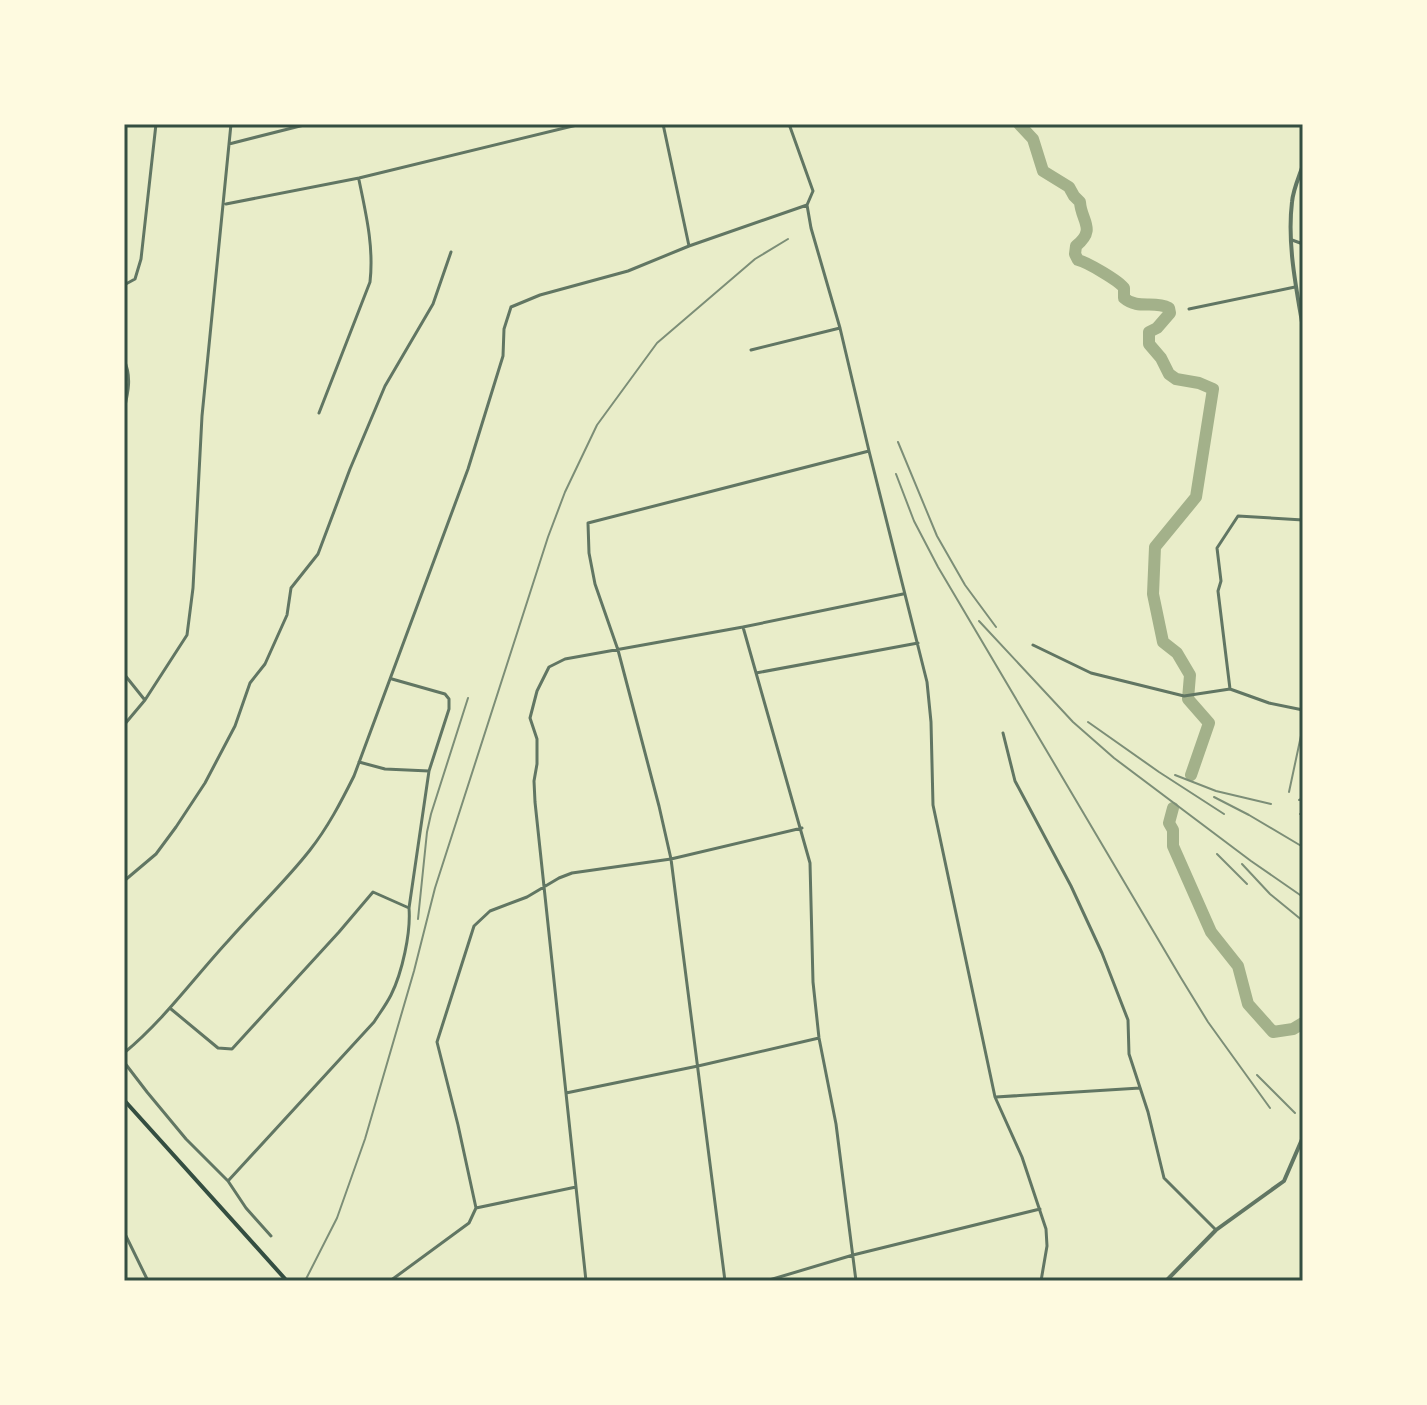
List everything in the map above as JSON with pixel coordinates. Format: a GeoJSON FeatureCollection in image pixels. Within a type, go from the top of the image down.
{"type":"FeatureCollection","features":[{"type":"Feature","properties":{"kind":"main road"},"geometry":{"type":"LineString","coordinates":[[124,1100],[287,1281]]}},
{"type":"Feature","properties":{"kind":"street"},"geometry":{"type":"LineString","coordinates":[[124,285],[135,279],[141,259],[156,124]]}},
{"type":"Feature","properties":{"kind":"street"},"geometry":{"type":"LineString","coordinates":[[124,725],[145,700],[187,635],[193,588],[202,416],[231,124]]}},
{"type":"Feature","properties":{"kind":"street"},"geometry":{"type":"LineString","coordinates":[[229,144],[308,124]]}},
{"type":"Feature","properties":{"kind":"street"},"geometry":{"type":"LineString","coordinates":[[224,204],[359,178],[581,124]]}},
{"type":"Feature","properties":{"kind":"street"},"geometry":{"type":"LineString","coordinates":[[663,124],[689,246]]}},
{"type":"Feature","properties":{"kind":"street"},"geometry":{"type":"LineString","coordinates":[[789,124],[813,191],[807,205],[811,228],[840,328],[927,682],[933,805],[995,1097],[1022,1157],[1046,1229],[1047,1246],[1041,1281]]}},
{"type":"Feature","properties":{"kind":"street"},"geometry":{"type":"LineString","coordinates":[[1303,165],[1292,200],[1296,287],[1303,328]]}},
{"type":"Feature","properties":{"kind":"street"},"geometry":{"type":"LineString","coordinates":[[319,413],[370,282],[371,241],[359,178]]}},
{"type":"Feature","properties":{"kind":"street"},"geometry":{"type":"LineString","coordinates":[[124,1053],[171,1009],[311,849],[335,813],[359,762],[468,469],[503,356],[504,329],[511,307],[540,295],[628,271],[807,205]]}},
{"type":"Feature","properties":{"kind":"street"},"geometry":{"type":"LineString","coordinates":[[1292,240],[1303,244]]}},
{"type":"Feature","properties":{"kind":"street"},"geometry":{"type":"LineString","coordinates":[[124,881],[156,854],[176,827],[205,783],[229,738],[250,683],[265,664],[287,615],[291,588],[318,554],[385,386],[433,304],[451,252]]}},
{"type":"Feature","properties":{"kind":"street"},"geometry":{"type":"LineString","coordinates":[[1189,309],[1296,287]]}},
{"type":"Feature","properties":{"kind":"street"},"geometry":{"type":"LineString","coordinates":[[751,350],[840,328]]}},
{"type":"Feature","properties":{"kind":"street"},"geometry":{"type":"LineString","coordinates":[[124,360],[129,384],[124,410]]}},
{"type":"Feature","properties":{"kind":"street"},"geometry":{"type":"LineString","coordinates":[[725,1281],[671,859],[618,650],[595,584],[589,553],[588,523],[869,451]]}},
{"type":"Feature","properties":{"kind":"street"},"geometry":{"type":"LineString","coordinates":[[1230,689],[1218,591],[1221,581],[1217,548],[1238,516],[1303,520]]}},
{"type":"Feature","properties":{"kind":"street"},"geometry":{"type":"LineString","coordinates":[[586,1281],[535,802],[537,739],[530,718],[537,691],[549,667],[581,654],[743,627],[905,594]]}},
{"type":"Feature","properties":{"kind":"street"},"geometry":{"type":"LineString","coordinates":[[743,627],[810,863],[813,982],[819,1038],[836,1124],[856,1281]]}},
{"type":"Feature","properties":{"kind":"street"},"geometry":{"type":"LineString","coordinates":[[756,673],[918,643]]}},
{"type":"Feature","properties":{"kind":"street"},"geometry":{"type":"LineString","coordinates":[[1033,645],[1091,673],[1184,696],[1230,689],[1269,703],[1303,710]]}},
{"type":"Feature","properties":{"kind":"street"},"geometry":{"type":"LineString","coordinates":[[124,674],[145,700]]}},
{"type":"Feature","properties":{"kind":"street"},"geometry":{"type":"LineString","coordinates":[[228,1181],[374,1022],[391,995],[399,974],[411,923],[409,908],[429,771],[449,709],[449,699],[445,694],[390,678]]}},
{"type":"Feature","properties":{"kind":"street"},"geometry":{"type":"LineString","coordinates":[[1003,733],[1015,781],[1071,886],[1128,1020],[1129,1054],[1148,1112],[1164,1178],[1216,1230]]}},
{"type":"Feature","properties":{"kind":"street"},"geometry":{"type":"LineString","coordinates":[[359,762],[385,769],[429,771]]}},
{"type":"Feature","properties":{"kind":"street"},"geometry":{"type":"LineString","coordinates":[[390,1281],[469,1223],[476,1208],[437,1042],[474,926],[490,911],[527,897],[572,873],[671,859],[802,828]]}},
{"type":"Feature","properties":{"kind":"street"},"geometry":{"type":"LineString","coordinates":[[171,1009],[218,1048],[232,1049],[373,892],[409,908]]}},
{"type":"Feature","properties":{"kind":"street"},"geometry":{"type":"LineString","coordinates":[[566,1093],[819,1038]]}},
{"type":"Feature","properties":{"kind":"street"},"geometry":{"type":"LineString","coordinates":[[124,1062],[186,1139],[228,1181],[246,1208],[271,1236]]}},
{"type":"Feature","properties":{"kind":"street"},"geometry":{"type":"LineString","coordinates":[[995,1097],[1140,1088]]}},
{"type":"Feature","properties":{"kind":"street"},"geometry":{"type":"LineString","coordinates":[[1166,1281],[1216,1230],[1284,1181],[1303,1137]]}},
{"type":"Feature","properties":{"kind":"street"},"geometry":{"type":"LineString","coordinates":[[476,1208],[576,1187]]}},
{"type":"Feature","properties":{"kind":"street"},"geometry":{"type":"LineString","coordinates":[[766,1281],[853,1255],[1040,1209]]}},
{"type":"Feature","properties":{"kind":"street"},"geometry":{"type":"LineString","coordinates":[[124,1232],[148,1281]]}},
{"type":"Feature","properties":{"kind":"waterway"},"geometry":{"type":"LineString","coordinates":[[1019,124],[1033,139],[1043,171],[1069,187],[1080,202],[1087,230],[1076,246],[1078,260],[1121,285],[1124,298],[1129,302],[1169,308],[1170,313],[1157,328],[1149,332],[1149,344],[1169,374],[1176,379],[1213,389],[1196,497],[1155,547],[1153,594],[1163,642],[1177,653],[1190,675],[1188,699],[1209,723],[1191,775]]}},
{"type":"Feature","properties":{"kind":"waterway"},"geometry":{"type":"LineString","coordinates":[[1173,808],[1169,823],[1173,830],[1173,846],[1211,932],[1238,966],[1248,1004],[1273,1032],[1293,1029],[1303,1023]]}},
{"type":"Feature","properties":{"kind":"railway"},"geometry":{"type":"LineString","coordinates":[[305,1281],[337,1218],[365,1139],[435,888],[565,492],[597,425],[657,343],[755,259],[788,239]]}},
{"type":"Feature","properties":{"kind":"railway"},"geometry":{"type":"LineString","coordinates":[[898,442],[937,536],[965,585],[996,627]]}},
{"type":"Feature","properties":{"kind":"railway"},"geometry":{"type":"LineString","coordinates":[[896,474],[914,521],[938,567],[1208,1022],[1270,1108]]}},
{"type":"Feature","properties":{"kind":"railway"},"geometry":{"type":"LineString","coordinates":[[979,621],[1073,722],[1114,758],[1303,897]]}},
{"type":"Feature","properties":{"kind":"railway"},"geometry":{"type":"LineString","coordinates":[[418,919],[431,814],[468,698]]}},
{"type":"Feature","properties":{"kind":"railway"},"geometry":{"type":"LineString","coordinates":[[1088,722],[1224,814]]}},
{"type":"Feature","properties":{"kind":"railway"},"geometry":{"type":"LineString","coordinates":[[1289,792],[1302,731]]}},
{"type":"Feature","properties":{"kind":"railway"},"geometry":{"type":"LineString","coordinates":[[1175,775],[1216,791],[1271,804]]}},
{"type":"Feature","properties":{"kind":"railway"},"geometry":{"type":"LineString","coordinates":[[1214,797],[1303,847]]}},
{"type":"Feature","properties":{"kind":"railway"},"geometry":{"type":"LineString","coordinates":[[1299,800],[1303,798]]}},
{"type":"Feature","properties":{"kind":"railway"},"geometry":{"type":"LineString","coordinates":[[1217,854],[1247,884]]}},
{"type":"Feature","properties":{"kind":"railway"},"geometry":{"type":"LineString","coordinates":[[1242,864],[1270,894],[1303,921]]}},
{"type":"Feature","properties":{"kind":"railway"},"geometry":{"type":"LineString","coordinates":[[1257,1075],[1295,1113]]}}]}
